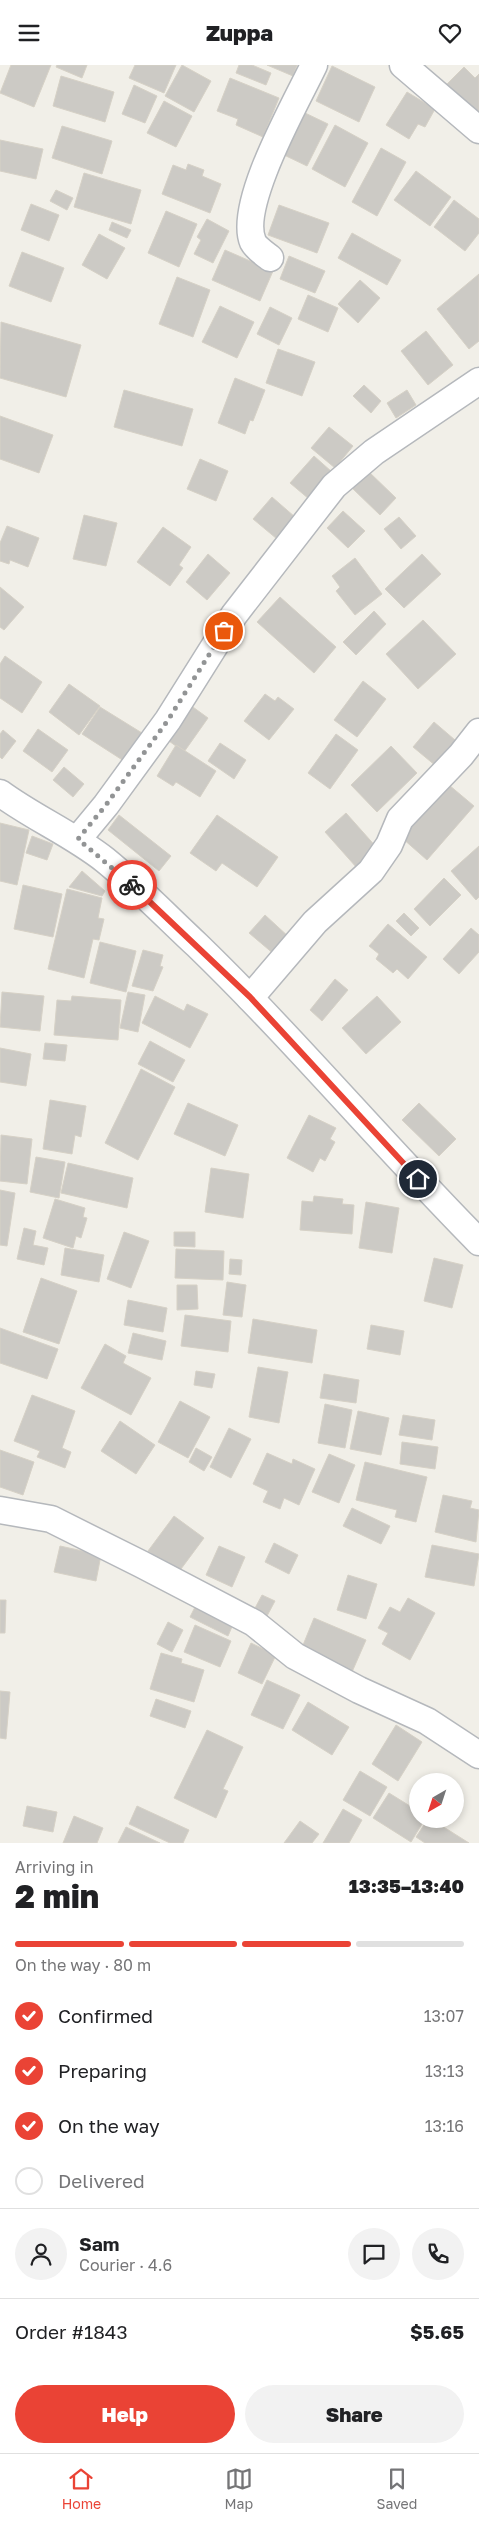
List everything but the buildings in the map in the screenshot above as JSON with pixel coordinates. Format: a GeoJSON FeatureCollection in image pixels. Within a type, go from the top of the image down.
{"type":"FeatureCollection","features":[{"type":"Feature","properties":{"kind":"street"},"geometry":{"type":"LineString","coordinates":[[270,258],[254,243],[249,223],[265,165],[314,65]]}},
{"type":"Feature","properties":{"kind":"street"},"geometry":{"type":"LineString","coordinates":[[410,67],[479,130]]}},
{"type":"Feature","properties":{"kind":"street"},"geometry":{"type":"LineString","coordinates":[[78,839],[106,805],[168,720],[234,615],[334,486],[374,452],[479,381]]}},
{"type":"Feature","properties":{"kind":"street"},"geometry":{"type":"LineString","coordinates":[[250,997],[315,922],[371,871],[389,845],[400,819],[461,755],[479,732]]}},
{"type":"Feature","properties":{"kind":"street"},"geometry":{"type":"LineString","coordinates":[[0,793],[29,814],[78,839],[106,861],[162,911],[250,997],[479,1242]]}},
{"type":"Feature","properties":{"kind":"street"},"geometry":{"type":"LineString","coordinates":[[0,1510],[51,1519],[141,1563],[254,1623],[295,1656],[359,1690],[427,1721],[479,1755]]}},
{"type":"Feature","properties":{"kind":"way so far"},"geometry":{"type":"LineString","coordinates":[[132,885],[78,839],[106,805],[168,720],[224,631]]}},
{"type":"Feature","properties":{"kind":"route"},"geometry":{"type":"LineString","coordinates":[[132,885],[162,911],[250,997],[418,1179]]}}]}
